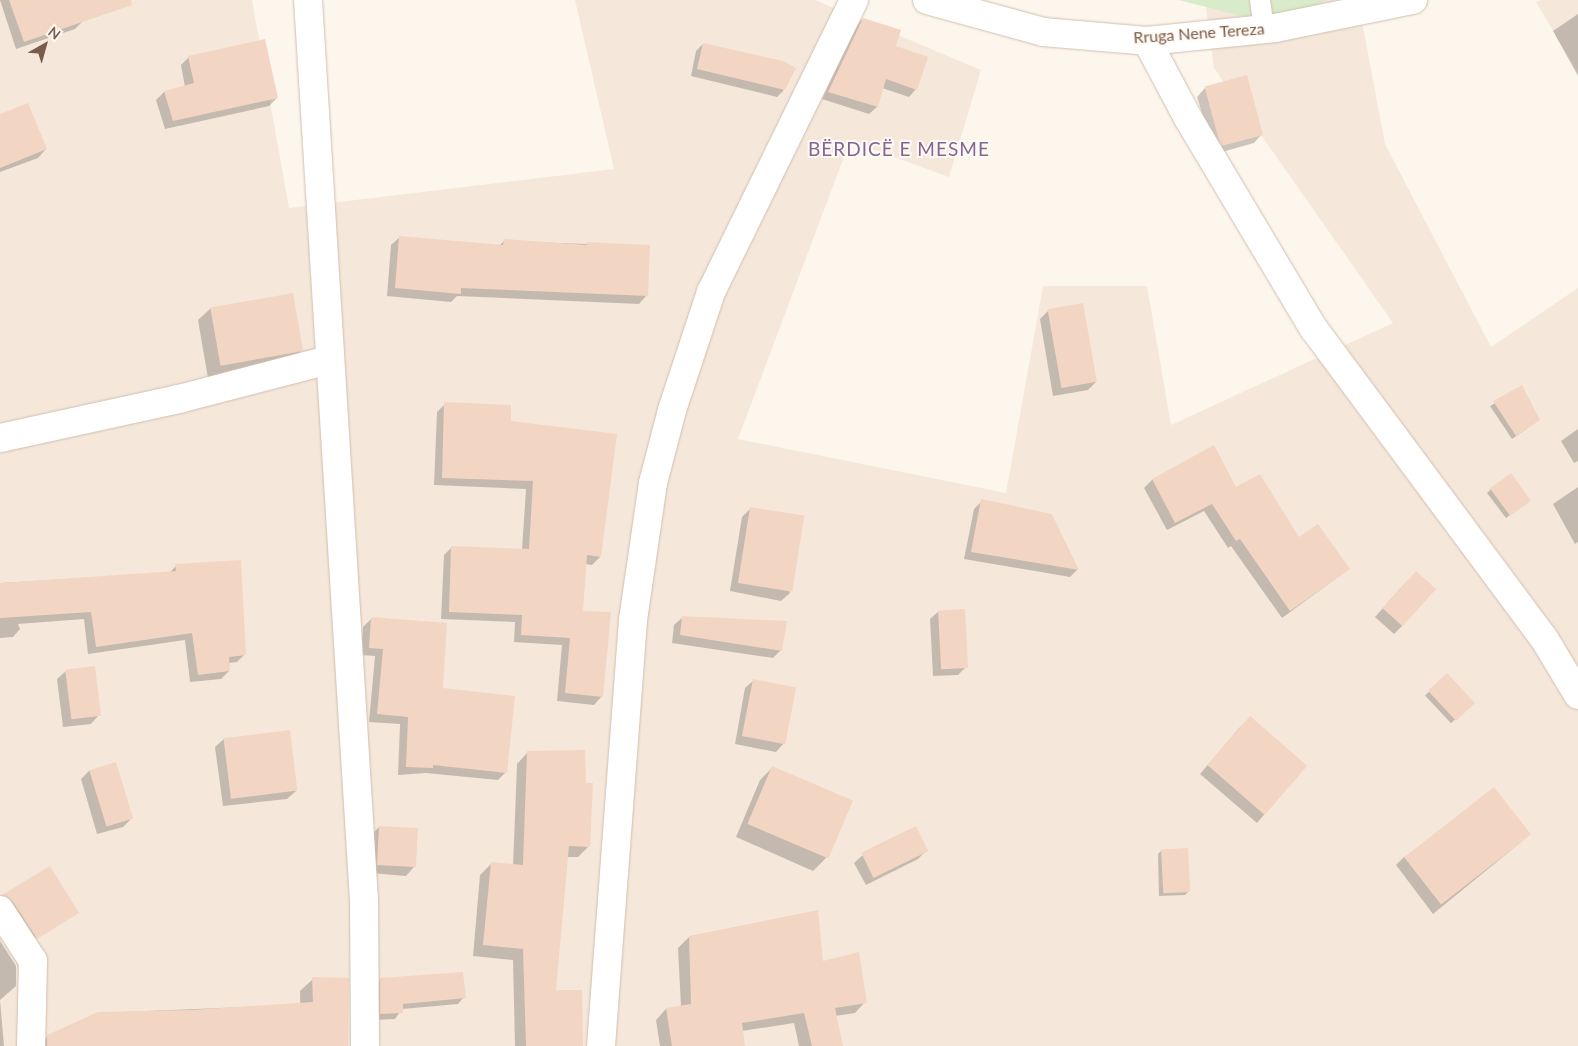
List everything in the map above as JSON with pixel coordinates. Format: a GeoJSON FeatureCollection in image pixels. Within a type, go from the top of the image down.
{"type":"FeatureCollection","features":[{"type":"Feature","properties":{"kind":"street"},"geometry":{"type":"LineString","coordinates":[[308,0],[364,899],[365,1046]]}},
{"type":"Feature","properties":{"kind":"street"},"geometry":{"type":"LineString","coordinates":[[602,1046],[634,620],[653,483],[672,410],[711,292],[854,0]]}},
{"type":"Feature","properties":{"kind":"street","name":"Rruga Nene Tereza"},"geometry":{"type":"LineString","coordinates":[[927,0],[1043,32],[1147,40],[1264,29],[1353,14],[1413,0]]}},
{"type":"Feature","properties":{"kind":"street"},"geometry":{"type":"LineString","coordinates":[[1147,40],[1188,118],[1314,329],[1545,640],[1578,695]]}},
{"type":"Feature","properties":{"kind":"street"},"geometry":{"type":"LineString","coordinates":[[0,438],[179,399],[329,360]]}},
{"type":"Feature","properties":{"kind":"street"},"geometry":{"type":"LineString","coordinates":[[0,910],[33,961],[31,1046]]}},
{"type":"Feature","properties":{"kind":"lane"},"geometry":{"type":"LineString","coordinates":[[1260,0],[1264,29]]}},
{"type":"Feature","properties":{"kind":"shaded area"},"geometry":{"type":"Polygon","coordinates":[[[0,0],[252,0],[289,208],[614,169],[575,0],[815,0],[981,70],[949,177],[850,141],[738,439],[1006,493],[1043,286],[1147,286],[1171,425],[1393,323],[1214,68],[1205,0],[1358,0],[1385,144],[1491,347],[1578,288],[1578,1046],[0,1046],[0,0]]]}},
{"type":"Feature","properties":{"kind":"shaded area"},"geometry":{"type":"Polygon","coordinates":[[[1541,0],[1578,0],[1578,73],[1536,2],[1541,0]]]}},
{"type":"Feature","properties":{"kind":"green space"},"geometry":{"type":"Polygon","coordinates":[[[1179,0],[1326,0],[1280,26],[1179,0]]]}},
{"type":"Feature","properties":{"kind":"building"},"geometry":{"type":"Polygon","coordinates":[[[9,0],[131,0],[132,5],[24,42],[9,0]]]}},
{"type":"Feature","properties":{"kind":"building"},"geometry":{"type":"Polygon","coordinates":[[[863,18],[901,30],[896,46],[928,57],[917,90],[886,79],[878,107],[828,92],[863,18]]]}},
{"type":"Feature","properties":{"kind":"building"},"geometry":{"type":"Polygon","coordinates":[[[265,39],[278,98],[173,121],[164,91],[194,83],[188,56],[265,39]]]}},
{"type":"Feature","properties":{"kind":"building"},"geometry":{"type":"Polygon","coordinates":[[[703,43],[783,61],[796,68],[785,90],[697,69],[703,43]]]}},
{"type":"Feature","properties":{"kind":"building"},"geometry":{"type":"Polygon","coordinates":[[[1247,75],[1263,135],[1221,146],[1204,86],[1247,75]]]}},
{"type":"Feature","properties":{"kind":"building"},"geometry":{"type":"Polygon","coordinates":[[[28,103],[47,149],[0,168],[0,114],[28,103]]]}},
{"type":"Feature","properties":{"kind":"building"},"geometry":{"type":"Polygon","coordinates":[[[399,236],[503,245],[504,239],[587,245],[587,242],[650,245],[648,296],[461,288],[461,294],[395,288],[399,236]]]}},
{"type":"Feature","properties":{"kind":"building"},"geometry":{"type":"Polygon","coordinates":[[[293,293],[303,351],[221,366],[210,308],[293,293]]]}},
{"type":"Feature","properties":{"kind":"building"},"geometry":{"type":"Polygon","coordinates":[[[1083,303],[1097,382],[1061,388],[1048,309],[1083,303]]]}},
{"type":"Feature","properties":{"kind":"building"},"geometry":{"type":"Polygon","coordinates":[[[1522,385],[1540,420],[1516,436],[1493,401],[1522,385]]]}},
{"type":"Feature","properties":{"kind":"building"},"geometry":{"type":"Polygon","coordinates":[[[444,402],[511,405],[511,421],[617,434],[601,557],[587,555],[583,611],[611,612],[603,697],[565,693],[570,638],[521,635],[522,615],[449,612],[451,546],[529,549],[533,481],[442,478],[444,402]]]}},
{"type":"Feature","properties":{"kind":"building"},"geometry":{"type":"Polygon","coordinates":[[[1214,445],[1236,487],[1260,474],[1299,537],[1318,524],[1350,569],[1290,611],[1240,539],[1236,541],[1212,504],[1175,523],[1152,479],[1214,445]]]}},
{"type":"Feature","properties":{"kind":"building"},"geometry":{"type":"Polygon","coordinates":[[[1511,473],[1531,501],[1510,516],[1490,488],[1511,473]]]}},
{"type":"Feature","properties":{"kind":"building"},"geometry":{"type":"Polygon","coordinates":[[[981,499],[1052,514],[1079,570],[971,552],[981,499]]]}},
{"type":"Feature","properties":{"kind":"building"},"geometry":{"type":"Polygon","coordinates":[[[750,507],[804,516],[792,592],[738,583],[750,507]]]}},
{"type":"Feature","properties":{"kind":"building"},"geometry":{"type":"Polygon","coordinates":[[[241,560],[246,655],[229,657],[230,671],[198,675],[192,633],[96,647],[91,612],[0,618],[0,583],[176,571],[175,564],[241,560]]]}},
{"type":"Feature","properties":{"kind":"building"},"geometry":{"type":"Polygon","coordinates":[[[1416,571],[1436,589],[1403,626],[1383,608],[1416,571]]]}},
{"type":"Feature","properties":{"kind":"building"},"geometry":{"type":"Polygon","coordinates":[[[965,609],[968,668],[941,669],[938,610],[965,609]]]}},
{"type":"Feature","properties":{"kind":"building"},"geometry":{"type":"Polygon","coordinates":[[[682,616],[787,621],[782,651],[680,635],[682,616]]]}},
{"type":"Feature","properties":{"kind":"building"},"geometry":{"type":"Polygon","coordinates":[[[371,617],[447,623],[443,688],[515,696],[507,773],[433,765],[433,768],[406,767],[408,717],[377,714],[383,649],[369,648],[371,617]]]}},
{"type":"Feature","properties":{"kind":"building"},"geometry":{"type":"Polygon","coordinates":[[[95,666],[101,716],[71,719],[65,670],[95,666]]]}},
{"type":"Feature","properties":{"kind":"building"},"geometry":{"type":"Polygon","coordinates":[[[1447,673],[1475,703],[1456,721],[1428,691],[1447,673]]]}},
{"type":"Feature","properties":{"kind":"building"},"geometry":{"type":"Polygon","coordinates":[[[753,679],[796,687],[785,744],[742,736],[753,679]]]}},
{"type":"Feature","properties":{"kind":"building"},"geometry":{"type":"Polygon","coordinates":[[[1250,716],[1307,766],[1265,815],[1207,765],[1250,716]]]}},
{"type":"Feature","properties":{"kind":"building"},"geometry":{"type":"Polygon","coordinates":[[[290,730],[297,791],[231,799],[223,738],[290,730]]]}},
{"type":"Feature","properties":{"kind":"building"},"geometry":{"type":"Polygon","coordinates":[[[585,750],[586,783],[593,783],[590,847],[569,846],[556,990],[582,990],[583,1046],[526,1046],[523,949],[483,945],[491,862],[523,865],[527,751],[585,750]]]}},
{"type":"Feature","properties":{"kind":"building"},"geometry":{"type":"Polygon","coordinates":[[[116,762],[133,818],[106,827],[89,770],[116,762]]]}},
{"type":"Feature","properties":{"kind":"building"},"geometry":{"type":"Polygon","coordinates":[[[772,766],[853,800],[828,858],[747,824],[772,766]]]}},
{"type":"Feature","properties":{"kind":"building"},"geometry":{"type":"Polygon","coordinates":[[[1494,787],[1531,834],[1441,904],[1404,857],[1494,787]]]}},
{"type":"Feature","properties":{"kind":"building"},"geometry":{"type":"Polygon","coordinates":[[[379,826],[418,828],[416,867],[377,865],[379,826]]]}},
{"type":"Feature","properties":{"kind":"building"},"geometry":{"type":"Polygon","coordinates":[[[916,826],[928,851],[873,878],[861,853],[916,826]]]}},
{"type":"Feature","properties":{"kind":"building"},"geometry":{"type":"Polygon","coordinates":[[[1188,848],[1190,892],[1163,893],[1161,849],[1188,848]]]}},
{"type":"Feature","properties":{"kind":"building"},"geometry":{"type":"Polygon","coordinates":[[[50,866],[79,913],[37,939],[13,902],[2,895],[50,866]]]}},
{"type":"Feature","properties":{"kind":"building"},"geometry":{"type":"Polygon","coordinates":[[[818,910],[823,961],[859,952],[867,1003],[835,1008],[843,1046],[812,1046],[804,1013],[742,1023],[745,1046],[672,1046],[666,1008],[691,1004],[689,936],[818,910]]]}},
{"type":"Feature","properties":{"kind":"building"},"geometry":{"type":"Polygon","coordinates":[[[463,972],[466,998],[403,1004],[403,1013],[380,1014],[380,978],[463,972]]]}},
{"type":"Feature","properties":{"kind":"building"},"geometry":{"type":"Polygon","coordinates":[[[312,977],[349,978],[348,1046],[47,1046],[47,1035],[98,1012],[191,1010],[313,1002],[312,977]]]}},
{"type":"Feature","properties":{"kind":"district","name":"BËRDICË E MESME"},"geometry":{"type":"Point","coordinates":[899,149]}}]}
